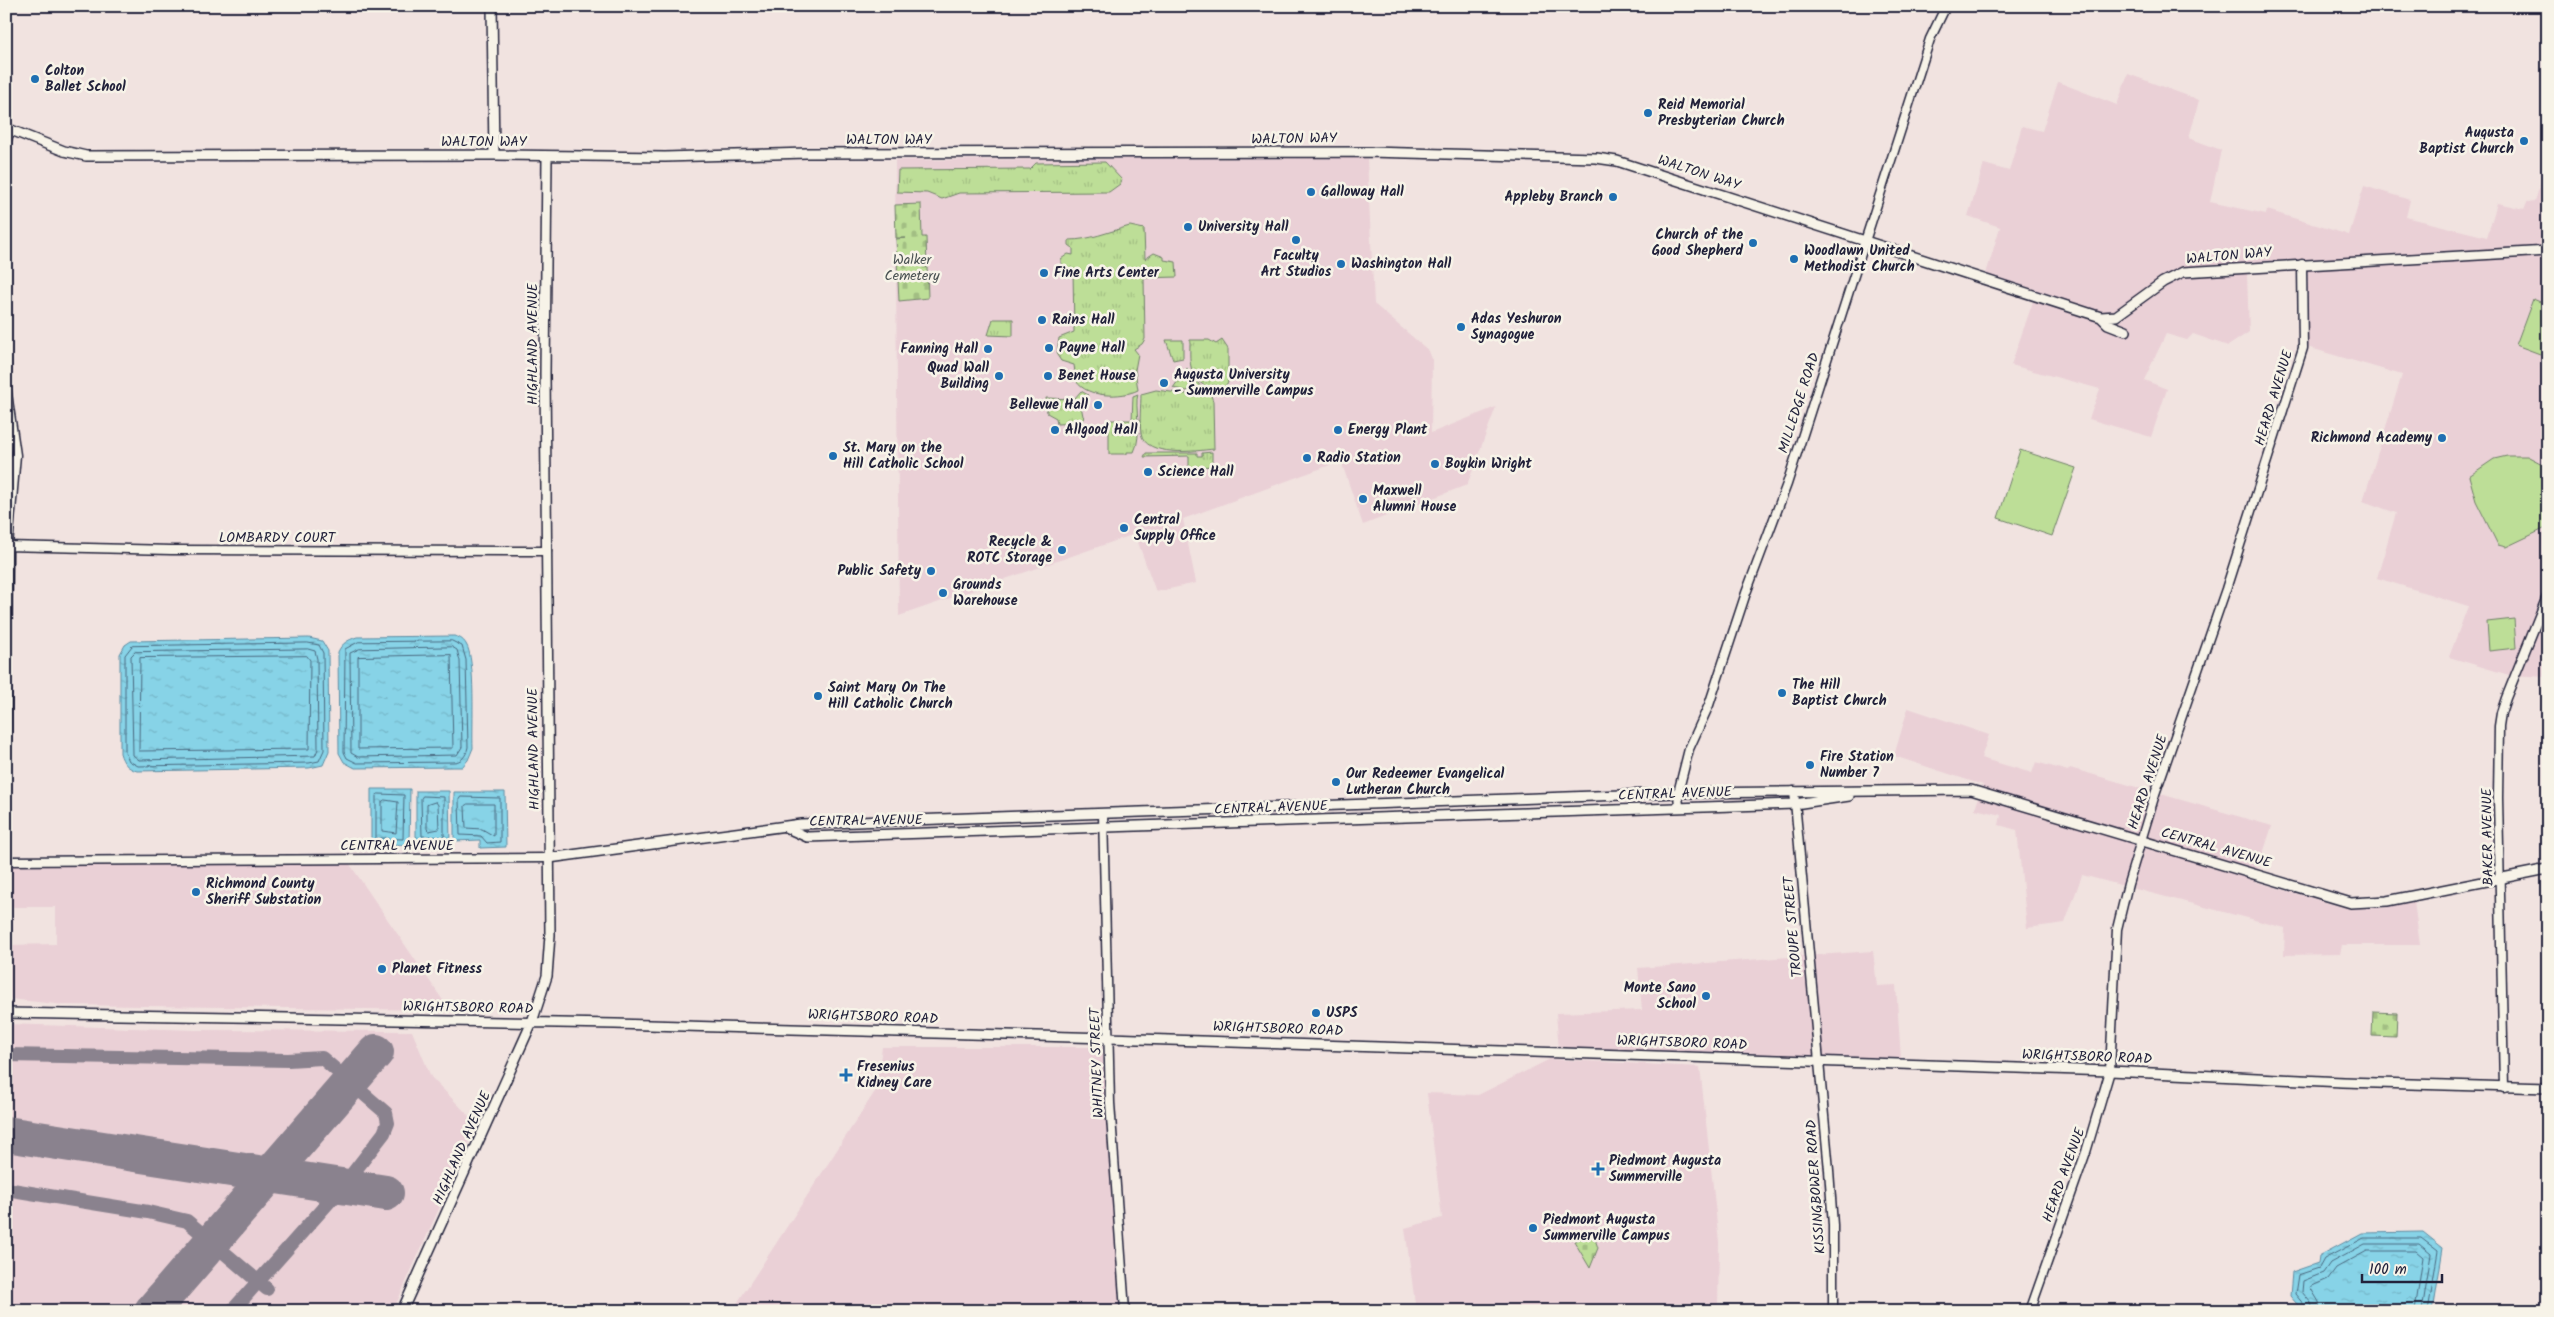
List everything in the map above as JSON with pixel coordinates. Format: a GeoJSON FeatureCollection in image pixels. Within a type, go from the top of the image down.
{"type":"FeatureCollection","features":[{"type":"Feature","properties":{"kind":"main road"},"geometry":{"type":"LineString","coordinates":[[492,6],[494,155]]}},
{"type":"Feature","properties":{"kind":"main road","name":"WALTON WAY"},"geometry":{"type":"LineString","coordinates":[[8,129],[56,149],[86,156],[1370,152],[1596,158],[1617,161],[2101,317],[2116,316],[2163,282],[2183,272],[2548,251]]}},
{"type":"Feature","properties":{"kind":"main road","name":"HIGHLAND AVENUE"},"geometry":{"type":"LineString","coordinates":[[402,1311],[532,1022],[547,976],[549,858],[546,550],[546,156]]}},
{"type":"Feature","properties":{"kind":"main road"},"geometry":{"type":"LineString","coordinates":[[2101,317],[2108,324],[2126,331]]}},
{"type":"Feature","properties":{"kind":"main road","name":"CENTRAL AVENUE"},"geometry":{"type":"LineString","coordinates":[[549,858],[808,824],[1678,793],[1970,790],[2064,816],[2351,903],[2386,901],[2548,869]]}},
{"type":"Feature","properties":{"kind":"main road","name":"CENTRAL AVENUE"},"geometry":{"type":"LineString","coordinates":[[786,828],[806,837],[1104,828],[1795,804],[1878,792]]}},
{"type":"Feature","properties":{"kind":"main road","name":"WRIGHTSBORO ROAD"},"geometry":{"type":"LineString","coordinates":[[6,1014],[532,1022],[1108,1038],[2110,1070],[2504,1088],[2548,1088]]}},
{"type":"Feature","properties":{"kind":"street","name":"MILLEDGE ROAD"},"geometry":{"type":"LineString","coordinates":[[1679,807],[1678,793],[1689,750],[1709,704],[1746,593],[1787,484],[1930,39],[1946,6]]}},
{"type":"Feature","properties":{"kind":"street"},"geometry":{"type":"LineString","coordinates":[[6,143],[8,129]]}},
{"type":"Feature","properties":{"kind":"street","name":"HEARD AVENUE"},"geometry":{"type":"LineString","coordinates":[[2030,1311],[2086,1152],[2110,1070],[2118,918],[2155,794],[2226,590],[2303,348],[2302,264]]}},
{"type":"Feature","properties":{"kind":"street"},"geometry":{"type":"LineString","coordinates":[[6,386],[16,455],[7,546],[6,763]]}},
{"type":"Feature","properties":{"kind":"street"},"geometry":{"type":"LineString","coordinates":[[6,472],[16,455]]}},
{"type":"Feature","properties":{"kind":"street","name":"LOMBARDY COURT"},"geometry":{"type":"LineString","coordinates":[[7,546],[171,550],[546,550]]}},
{"type":"Feature","properties":{"kind":"street","name":"BAKER AVENUE"},"geometry":{"type":"LineString","coordinates":[[2504,1088],[2502,878],[2498,798],[2501,713],[2548,594]]}},
{"type":"Feature","properties":{"kind":"street","name":"TROUPE STREET"},"geometry":{"type":"LineString","coordinates":[[1794,791],[1819,1061]]}},
{"type":"Feature","properties":{"kind":"street","name":"WHITNEY STREET"},"geometry":{"type":"LineString","coordinates":[[1103,814],[1110,1104],[1125,1311]]}},
{"type":"Feature","properties":{"kind":"street","name":"CENTRAL AVENUE"},"geometry":{"type":"LineString","coordinates":[[6,861],[549,858]]}},
{"type":"Feature","properties":{"kind":"street"},"geometry":{"type":"LineString","coordinates":[[6,1005],[6,1014]]}},
{"type":"Feature","properties":{"kind":"street","name":"KISSINGBOWER ROAD"},"geometry":{"type":"LineString","coordinates":[[1819,1061],[1833,1225],[1833,1311]]}},
{"type":"Feature","properties":{"kind":"shaded area"},"geometry":{"type":"Polygon","coordinates":[[[2128,74],[2199,100],[2189,138],[2221,150],[2210,202],[2266,214],[2267,210],[2349,235],[2364,186],[2410,200],[2406,217],[2487,237],[2497,203],[2524,209],[2527,202],[2535,201],[2542,179],[2548,181],[2548,677],[2509,675],[2449,657],[2468,606],[2377,578],[2396,513],[2363,501],[2402,375],[2307,347],[2308,271],[2247,274],[2249,332],[2228,346],[2193,334],[2187,340],[2166,334],[2144,380],[2167,389],[2151,437],[2089,419],[2100,389],[2011,365],[2037,290],[1986,274],[2000,227],[1968,216],[1984,164],[2009,171],[2022,126],[2042,131],[2058,82],[2117,105],[2128,74]]]}},
{"type":"Feature","properties":{"kind":"shaded area","name":"Augusta University - Summerville Campus"},"geometry":{"type":"Polygon","coordinates":[[[1367,159],[1374,304],[1429,351],[1432,359],[1431,433],[1496,407],[1467,485],[1363,525],[1341,461],[1183,519],[1196,583],[1156,592],[1135,534],[899,616],[895,160],[1367,159]]]}},
{"type":"Feature","properties":{"kind":"shaded area"},"geometry":{"type":"Polygon","coordinates":[[[1908,708],[1989,735],[1981,758],[2032,773],[2036,762],[2068,771],[2070,768],[2272,826],[2254,881],[2342,907],[2382,908],[2414,902],[2420,945],[2342,945],[2340,954],[2284,955],[2285,928],[2082,875],[2065,923],[2027,928],[2017,830],[1999,825],[2001,815],[1975,809],[1983,785],[1894,756],[1908,708]]]}},
{"type":"Feature","properties":{"kind":"shaded area"},"geometry":{"type":"Polygon","coordinates":[[[349,863],[444,1002],[441,1010],[65,1005],[10,999],[8,945],[56,944],[56,907],[6,907],[6,866],[349,863]]]}},
{"type":"Feature","properties":{"kind":"shaded area"},"geometry":{"type":"Polygon","coordinates":[[[1873,951],[1877,986],[1896,985],[1901,1059],[1559,1049],[1556,1013],[1642,1010],[1638,968],[1873,951]]]}},
{"type":"Feature","properties":{"kind":"shaded area"},"geometry":{"type":"Polygon","coordinates":[[[6,1024],[196,1030],[412,1031],[431,1077],[477,1124],[393,1311],[6,1311],[6,1024]]]}},
{"type":"Feature","properties":{"kind":"shaded area"},"geometry":{"type":"Polygon","coordinates":[[[882,1047],[1102,1047],[1120,1311],[732,1311],[876,1090],[882,1047]]]}},
{"type":"Feature","properties":{"kind":"shaded area","name":"Piedmont Augusta Summerville"},"geometry":{"type":"Polygon","coordinates":[[[1550,1059],[1700,1067],[1719,1242],[1718,1311],[1416,1311],[1405,1228],[1442,1218],[1427,1093],[1478,1095],[1550,1059]]]}},
{"type":"Feature","properties":{"kind":"green space"},"geometry":{"type":"Polygon","coordinates":[[[1105,162],[1122,180],[1120,184],[1109,192],[959,193],[942,199],[927,193],[897,192],[898,170],[1030,169],[1036,163],[1105,162]]]}},
{"type":"Feature","properties":{"kind":"green space","name":"Walker Cemetery"},"geometry":{"type":"Polygon","coordinates":[[[921,204],[922,237],[926,237],[928,298],[899,301],[896,239],[906,238],[896,238],[895,205],[921,204]]]}},
{"type":"Feature","properties":{"kind":"green space"},"geometry":{"type":"Polygon","coordinates":[[[1130,226],[1144,229],[1145,259],[1154,253],[1164,257],[1164,260],[1176,262],[1177,277],[1144,278],[1145,339],[1142,344],[1134,349],[1138,354],[1135,370],[1138,390],[1131,393],[1105,395],[1088,391],[1081,387],[1076,381],[1074,365],[1061,361],[1057,355],[1059,338],[1074,332],[1073,270],[1061,270],[1061,259],[1068,254],[1073,255],[1073,248],[1069,245],[1069,240],[1091,237],[1130,226]]]}},
{"type":"Feature","properties":{"kind":"green space"},"geometry":{"type":"Polygon","coordinates":[[[2533,299],[2548,305],[2548,357],[2516,345],[2533,299]]]}},
{"type":"Feature","properties":{"kind":"green space"},"geometry":{"type":"Polygon","coordinates":[[[993,319],[1013,319],[1013,336],[988,335],[993,319]]]}},
{"type":"Feature","properties":{"kind":"green space"},"geometry":{"type":"Polygon","coordinates":[[[1166,340],[1183,340],[1183,358],[1173,360],[1166,340]]]}},
{"type":"Feature","properties":{"kind":"green space"},"geometry":{"type":"Polygon","coordinates":[[[1190,340],[1209,340],[1216,344],[1222,340],[1228,349],[1228,382],[1224,388],[1217,388],[1215,385],[1207,387],[1196,378],[1191,367],[1190,340]]]}},
{"type":"Feature","properties":{"kind":"green space"},"geometry":{"type":"Polygon","coordinates":[[[1187,368],[1201,387],[1187,391],[1173,388],[1187,368]]]}},
{"type":"Feature","properties":{"kind":"green space"},"geometry":{"type":"Polygon","coordinates":[[[1156,390],[1186,394],[1205,390],[1210,393],[1213,401],[1214,449],[1196,451],[1161,450],[1145,441],[1140,428],[1141,394],[1156,390]]]}},
{"type":"Feature","properties":{"kind":"green space"},"geometry":{"type":"Polygon","coordinates":[[[1081,391],[1088,395],[1081,406],[1085,418],[1079,423],[1057,424],[1056,418],[1047,413],[1046,398],[1074,399],[1081,391]]]}},
{"type":"Feature","properties":{"kind":"green space"},"geometry":{"type":"Polygon","coordinates":[[[1138,394],[1138,437],[1134,452],[1109,454],[1109,420],[1132,420],[1133,396],[1138,394]]]}},
{"type":"Feature","properties":{"kind":"green space"},"geometry":{"type":"Polygon","coordinates":[[[2020,450],[2076,468],[2052,536],[1998,518],[2020,450]]]}},
{"type":"Feature","properties":{"kind":"green space"},"geometry":{"type":"Polygon","coordinates":[[[1212,452],[1212,466],[1189,468],[1189,456],[1144,457],[1146,453],[1197,453],[1197,456],[1202,456],[1202,453],[1212,452]]]}},
{"type":"Feature","properties":{"kind":"green space"},"geometry":{"type":"Polygon","coordinates":[[[2507,456],[2527,456],[2548,467],[2548,527],[2506,547],[2498,545],[2476,501],[2469,476],[2494,459],[2507,456]]]}},
{"type":"Feature","properties":{"kind":"green space"},"geometry":{"type":"Polygon","coordinates":[[[2514,619],[2516,648],[2489,651],[2487,622],[2514,619]]]}},
{"type":"Feature","properties":{"kind":"green space"},"geometry":{"type":"Polygon","coordinates":[[[2373,1012],[2397,1013],[2396,1037],[2372,1036],[2373,1012]]]}},
{"type":"Feature","properties":{"kind":"green space"},"geometry":{"type":"Polygon","coordinates":[[[1593,1233],[1598,1248],[1590,1268],[1574,1241],[1593,1233]]]}},
{"type":"Feature","properties":{"kind":"water"},"geometry":{"type":"Polygon","coordinates":[[[454,636],[464,641],[469,652],[473,694],[473,748],[468,760],[462,767],[355,768],[344,762],[339,753],[338,652],[341,646],[357,637],[454,636]]]}},
{"type":"Feature","properties":{"kind":"water"},"geometry":{"type":"Polygon","coordinates":[[[309,638],[322,641],[328,651],[329,751],[323,765],[309,768],[137,771],[128,767],[124,762],[120,753],[120,654],[125,645],[131,641],[309,638]]]}},
{"type":"Feature","properties":{"kind":"water"},"geometry":{"type":"Polygon","coordinates":[[[371,789],[410,789],[409,845],[371,844],[371,789]]]}},
{"type":"Feature","properties":{"kind":"water"},"geometry":{"type":"Polygon","coordinates":[[[416,791],[449,791],[450,842],[416,843],[416,791]]]}},
{"type":"Feature","properties":{"kind":"water"},"geometry":{"type":"Polygon","coordinates":[[[454,792],[505,792],[506,847],[480,848],[480,840],[454,841],[454,792]]]}},
{"type":"Feature","properties":{"kind":"water"},"geometry":{"type":"Polygon","coordinates":[[[2423,1232],[2443,1248],[2433,1311],[2303,1311],[2290,1296],[2292,1272],[2318,1263],[2319,1256],[2362,1233],[2423,1232]]]}},
{"type":"Feature","properties":{"kind":"taxiway"},"geometry":{"type":"LineString","coordinates":[[6,1055],[288,1060],[322,1058],[386,1113],[388,1123],[384,1133],[343,1186],[232,1311]]}},
{"type":"Feature","properties":{"kind":"taxiway"},"geometry":{"type":"LineString","coordinates":[[6,1189],[148,1212],[187,1221],[267,1289]]}},
{"type":"Feature","properties":{"kind":"runway"},"geometry":{"type":"LineString","coordinates":[[152,1311],[376,1052]]}},
{"type":"Feature","properties":{"kind":"runway"},"geometry":{"type":"LineString","coordinates":[[6,1134],[386,1193]]}},
{"type":"Feature","properties":{"kind":"place","name":"Colton Ballet School"},"geometry":{"type":"Point","coordinates":[35,79]}},
{"type":"Feature","properties":{"kind":"place","name":"Reid Memorial Presbyterian Church"},"geometry":{"type":"Point","coordinates":[1648,113]}},
{"type":"Feature","properties":{"kind":"place","name":"Augusta Baptist Church"},"geometry":{"type":"Point","coordinates":[2524,141]}},
{"type":"Feature","properties":{"kind":"place","name":"Galloway Hall"},"geometry":{"type":"Point","coordinates":[1311,192]}},
{"type":"Feature","properties":{"kind":"place","name":"Appleby Branch"},"geometry":{"type":"Point","coordinates":[1613,197]}},
{"type":"Feature","properties":{"kind":"place","name":"University Hall"},"geometry":{"type":"Point","coordinates":[1188,227]}},
{"type":"Feature","properties":{"kind":"place","name":"Faculty Art Studios"},"geometry":{"type":"Point","coordinates":[1296,240]}},
{"type":"Feature","properties":{"kind":"place","name":"Church of the Good Shepherd"},"geometry":{"type":"Point","coordinates":[1753,243]}},
{"type":"Feature","properties":{"kind":"place","name":"Woodlawn United Methodist Church"},"geometry":{"type":"Point","coordinates":[1794,259]}},
{"type":"Feature","properties":{"kind":"place","name":"Washington Hall"},"geometry":{"type":"Point","coordinates":[1341,264]}},
{"type":"Feature","properties":{"kind":"place","name":"Fine Arts Center"},"geometry":{"type":"Point","coordinates":[1044,273]}},
{"type":"Feature","properties":{"kind":"place","name":"Rains Hall"},"geometry":{"type":"Point","coordinates":[1042,320]}},
{"type":"Feature","properties":{"kind":"place","name":"Adas Yeshuron Synagogue"},"geometry":{"type":"Point","coordinates":[1461,327]}},
{"type":"Feature","properties":{"kind":"place","name":"Payne Hall"},"geometry":{"type":"Point","coordinates":[1049,348]}},
{"type":"Feature","properties":{"kind":"place","name":"Fanning Hall"},"geometry":{"type":"Point","coordinates":[988,349]}},
{"type":"Feature","properties":{"kind":"place","name":"Quad Wall Building"},"geometry":{"type":"Point","coordinates":[999,376]}},
{"type":"Feature","properties":{"kind":"place","name":"Benet House"},"geometry":{"type":"Point","coordinates":[1048,376]}},
{"type":"Feature","properties":{"kind":"place","name":"Augusta University - Summerville Campus"},"geometry":{"type":"Point","coordinates":[1164,383]}},
{"type":"Feature","properties":{"kind":"place","name":"Bellevue Hall"},"geometry":{"type":"Point","coordinates":[1098,405]}},
{"type":"Feature","properties":{"kind":"place","name":"Allgood Hall"},"geometry":{"type":"Point","coordinates":[1055,430]}},
{"type":"Feature","properties":{"kind":"place","name":"Energy Plant"},"geometry":{"type":"Point","coordinates":[1338,430]}},
{"type":"Feature","properties":{"kind":"place","name":"Richmond Academy"},"geometry":{"type":"Point","coordinates":[2442,438]}},
{"type":"Feature","properties":{"kind":"place","name":"St. Mary on the Hill Catholic School"},"geometry":{"type":"Point","coordinates":[833,456]}},
{"type":"Feature","properties":{"kind":"place","name":"Radio Station"},"geometry":{"type":"Point","coordinates":[1307,458]}},
{"type":"Feature","properties":{"kind":"place","name":"Boykin Wright"},"geometry":{"type":"Point","coordinates":[1435,464]}},
{"type":"Feature","properties":{"kind":"place","name":"Science Hall"},"geometry":{"type":"Point","coordinates":[1148,472]}},
{"type":"Feature","properties":{"kind":"place","name":"Maxwell Alumni House"},"geometry":{"type":"Point","coordinates":[1363,499]}},
{"type":"Feature","properties":{"kind":"place","name":"Central Supply Office"},"geometry":{"type":"Point","coordinates":[1124,528]}},
{"type":"Feature","properties":{"kind":"place","name":"Recycle & ROTC Storage"},"geometry":{"type":"Point","coordinates":[1062,550]}},
{"type":"Feature","properties":{"kind":"place","name":"Public Safety"},"geometry":{"type":"Point","coordinates":[931,571]}},
{"type":"Feature","properties":{"kind":"place","name":"Grounds Warehouse"},"geometry":{"type":"Point","coordinates":[943,593]}},
{"type":"Feature","properties":{"kind":"place","name":"The Hill Baptist Church"},"geometry":{"type":"Point","coordinates":[1782,693]}},
{"type":"Feature","properties":{"kind":"place","name":"Saint Mary On The Hill Catholic Church"},"geometry":{"type":"Point","coordinates":[818,696]}},
{"type":"Feature","properties":{"kind":"place","name":"Fire Station Number 7"},"geometry":{"type":"Point","coordinates":[1810,765]}},
{"type":"Feature","properties":{"kind":"place","name":"Our Redeemer Evangelical Lutheran Church"},"geometry":{"type":"Point","coordinates":[1336,782]}},
{"type":"Feature","properties":{"kind":"place","name":"Richmond County Sheriff Substation"},"geometry":{"type":"Point","coordinates":[196,892]}},
{"type":"Feature","properties":{"kind":"place","name":"Planet Fitness"},"geometry":{"type":"Point","coordinates":[382,969]}},
{"type":"Feature","properties":{"kind":"place","name":"Monte Sano School"},"geometry":{"type":"Point","coordinates":[1706,996]}},
{"type":"Feature","properties":{"kind":"place","name":"USPS"},"geometry":{"type":"Point","coordinates":[1316,1013]}},
{"type":"Feature","properties":{"kind":"place","name":"Fresenius Kidney Care"},"geometry":{"type":"Point","coordinates":[846,1075]}},
{"type":"Feature","properties":{"kind":"place","name":"Piedmont Augusta Summerville"},"geometry":{"type":"Point","coordinates":[1598,1169]}},
{"type":"Feature","properties":{"kind":"place","name":"Piedmont Augusta Summerville Campus"},"geometry":{"type":"Point","coordinates":[1533,1228]}}]}
